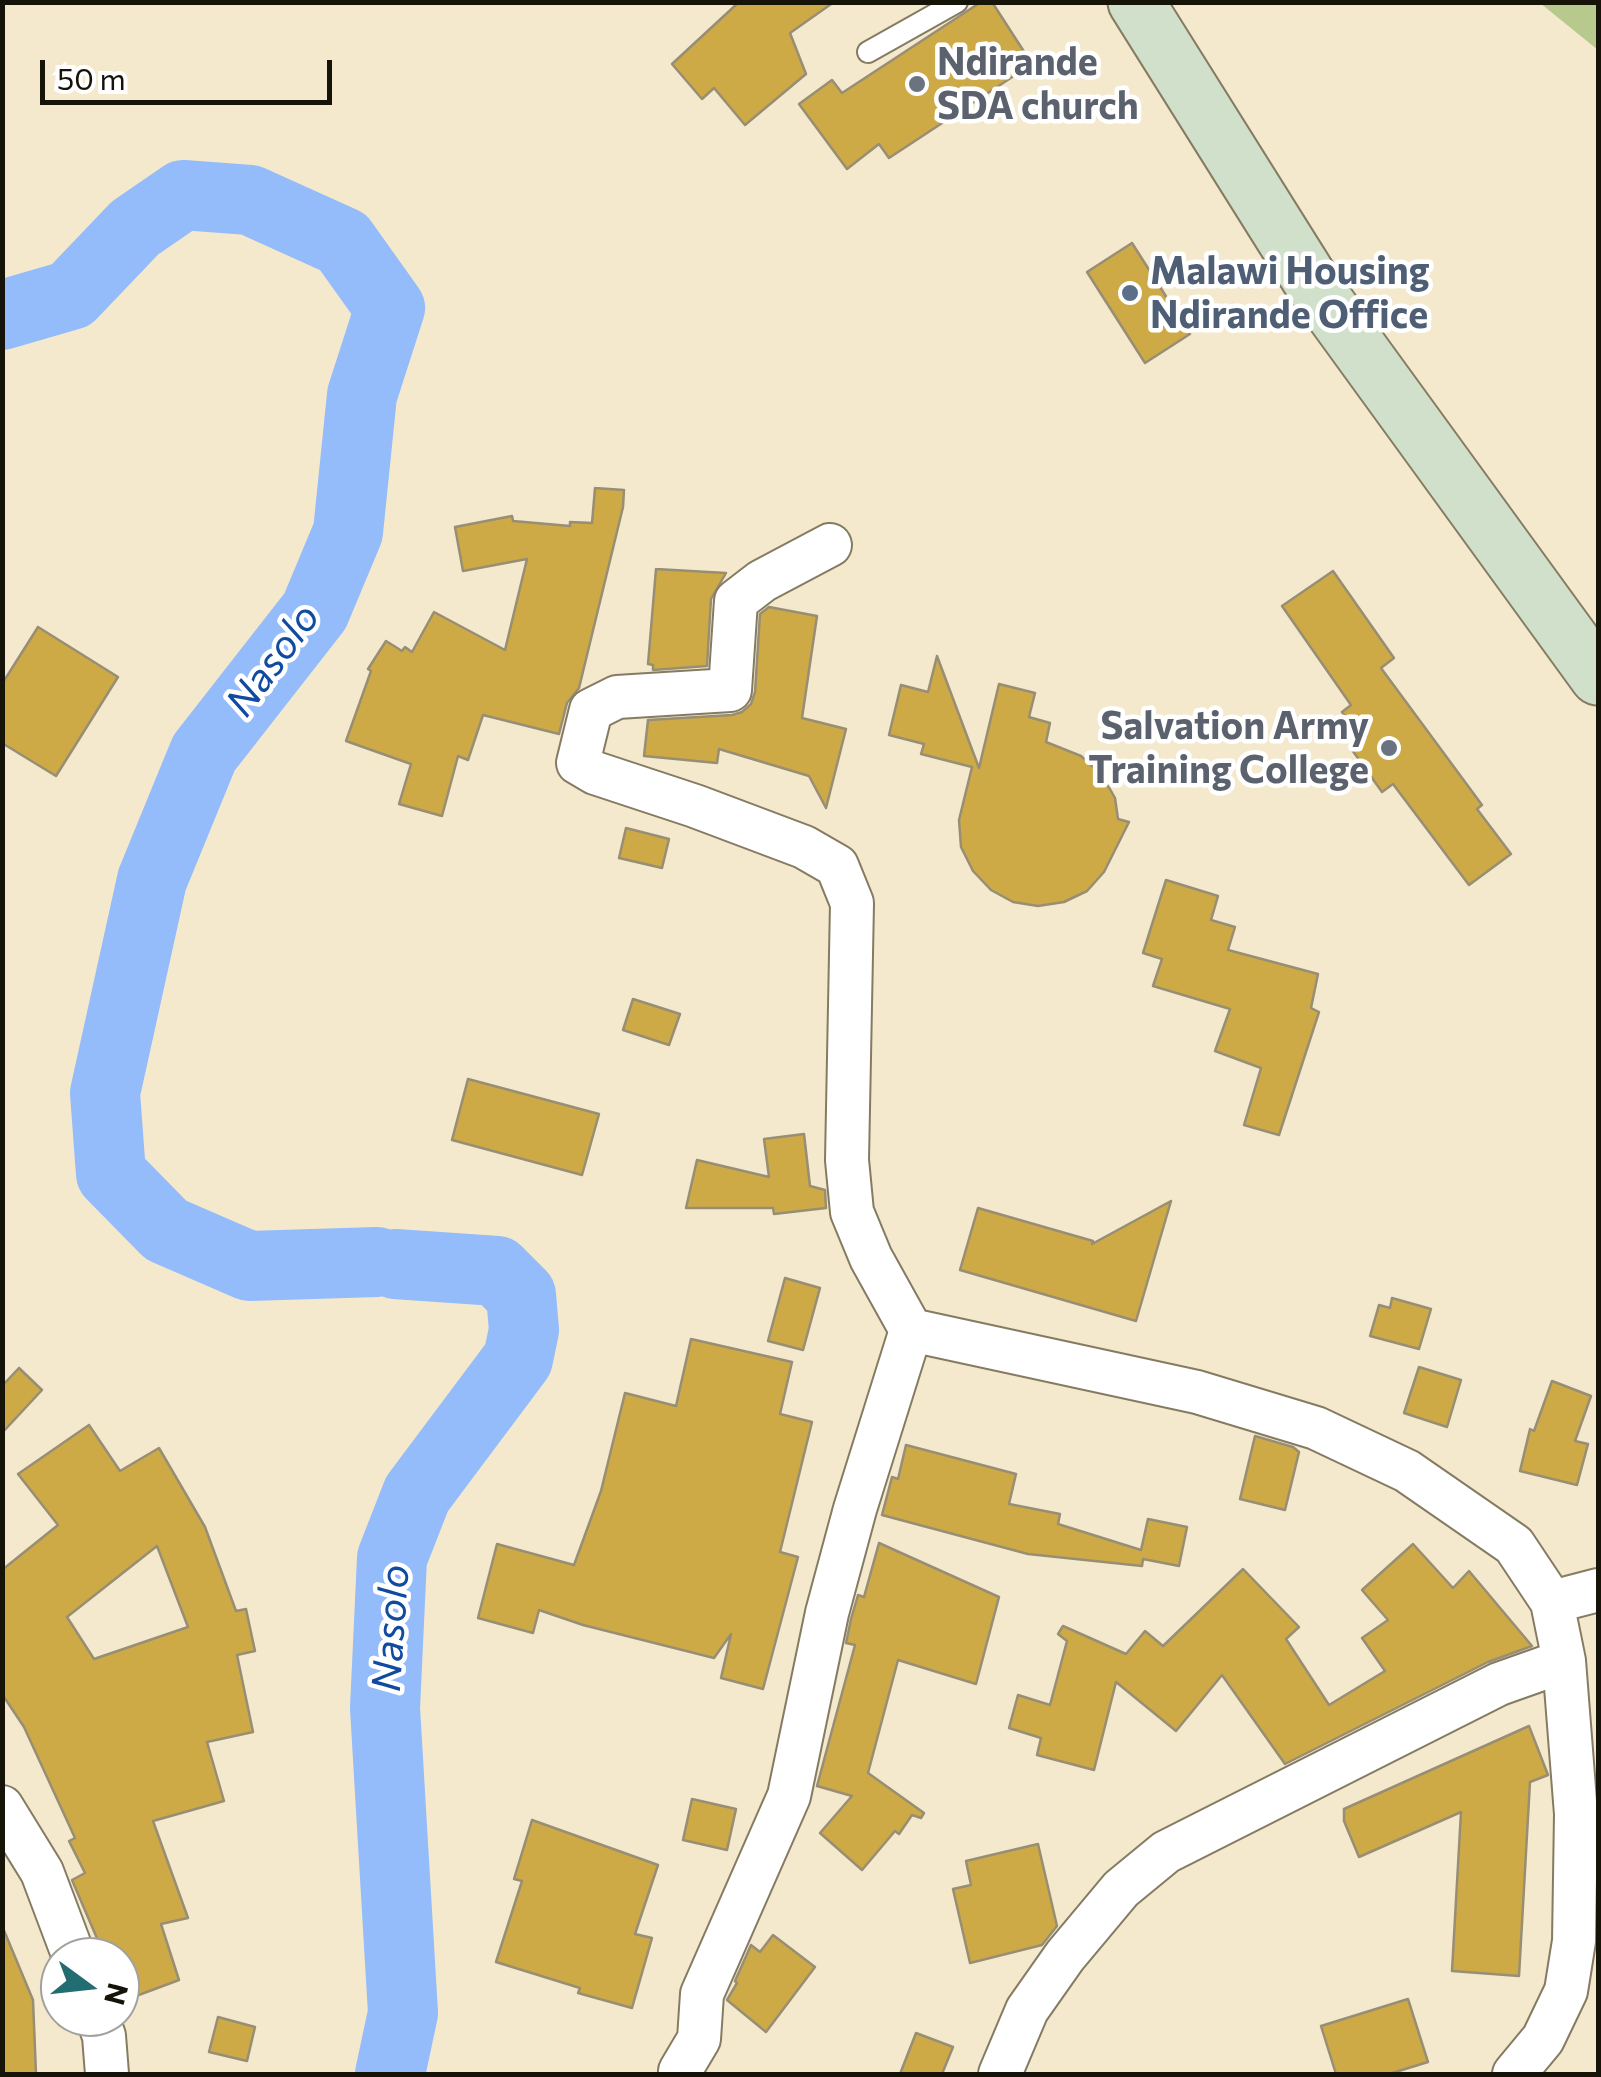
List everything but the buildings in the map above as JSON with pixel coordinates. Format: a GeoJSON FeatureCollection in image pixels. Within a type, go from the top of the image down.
{"type":"FeatureCollection","features":[{"type":"Feature","properties":{"kind":"street"},"geometry":{"type":"LineString","coordinates":[[1136,2],[1316,289],[1598,678]]}},
{"type":"Feature","properties":{"kind":"street"},"geometry":{"type":"LineString","coordinates":[[681,2074],[699,2040],[702,1994],[789,1796],[832,1595],[912,1330],[871,1258],[852,1212],[847,1160],[852,903],[838,866],[804,847],[595,773],[578,763],[591,710],[617,696],[730,690],[736,601],[762,581],[830,545]]}},
{"type":"Feature","properties":{"kind":"street"},"geometry":{"type":"LineString","coordinates":[[912,1330],[1198,1392],[1316,1428],[1408,1471],[1514,1545],[1552,1602],[1564,1661],[1576,1814],[1574,1941],[1566,1991],[1543,2039],[1514,2074]]}},
{"type":"Feature","properties":{"kind":"street"},"geometry":{"type":"LineString","coordinates":[[1552,1602],[1598,1590]]}},
{"type":"Feature","properties":{"kind":"street"},"geometry":{"type":"LineString","coordinates":[[1000,2074],[1027,2010],[1065,1956],[1121,1888],[1166,1852],[1500,1684],[1564,1661]]}},
{"type":"Feature","properties":{"kind":"street"},"geometry":{"type":"LineString","coordinates":[[2,1807],[42,1872],[66,1937]]}},
{"type":"Feature","properties":{"kind":"street"},"geometry":{"type":"LineString","coordinates":[[104,2037],[108,2074]]}},
{"type":"Feature","properties":{"kind":"lane"},"geometry":{"type":"LineString","coordinates":[[868,52],[957,2]]}},
{"type":"Feature","properties":{"kind":"green space"},"geometry":{"type":"Polygon","coordinates":[[[1540,3],[1598,3],[1598,50],[1540,3]]]}},
{"type":"Feature","properties":{"kind":"waterway","name":"Nasolo"},"geometry":{"type":"LineString","coordinates":[[2,315],[71,295],[135,228],[183,195],[250,200],[343,242],[390,308],[362,395],[348,532],[315,611],[204,753],[152,880],[105,1093],[111,1174],[166,1230],[249,1266],[377,1262]]}},
{"type":"Feature","properties":{"kind":"waterway","name":"Nasolo"},"geometry":{"type":"LineString","coordinates":[[390,2074],[403,2013],[385,1708],[392,1558],[417,1494],[518,1359],[524,1330],[521,1295],[497,1271],[395,1264]]}},
{"type":"Feature","properties":{"kind":"place","name":"Ndirande SDA church"},"geometry":{"type":"Point","coordinates":[917,84]}},
{"type":"Feature","properties":{"kind":"place","name":"Malawi Housing Ndirande Office"},"geometry":{"type":"Point","coordinates":[1130,293]}},
{"type":"Feature","properties":{"kind":"place","name":"Salvation Army Training College"},"geometry":{"type":"Point","coordinates":[1389,748]}}]}
